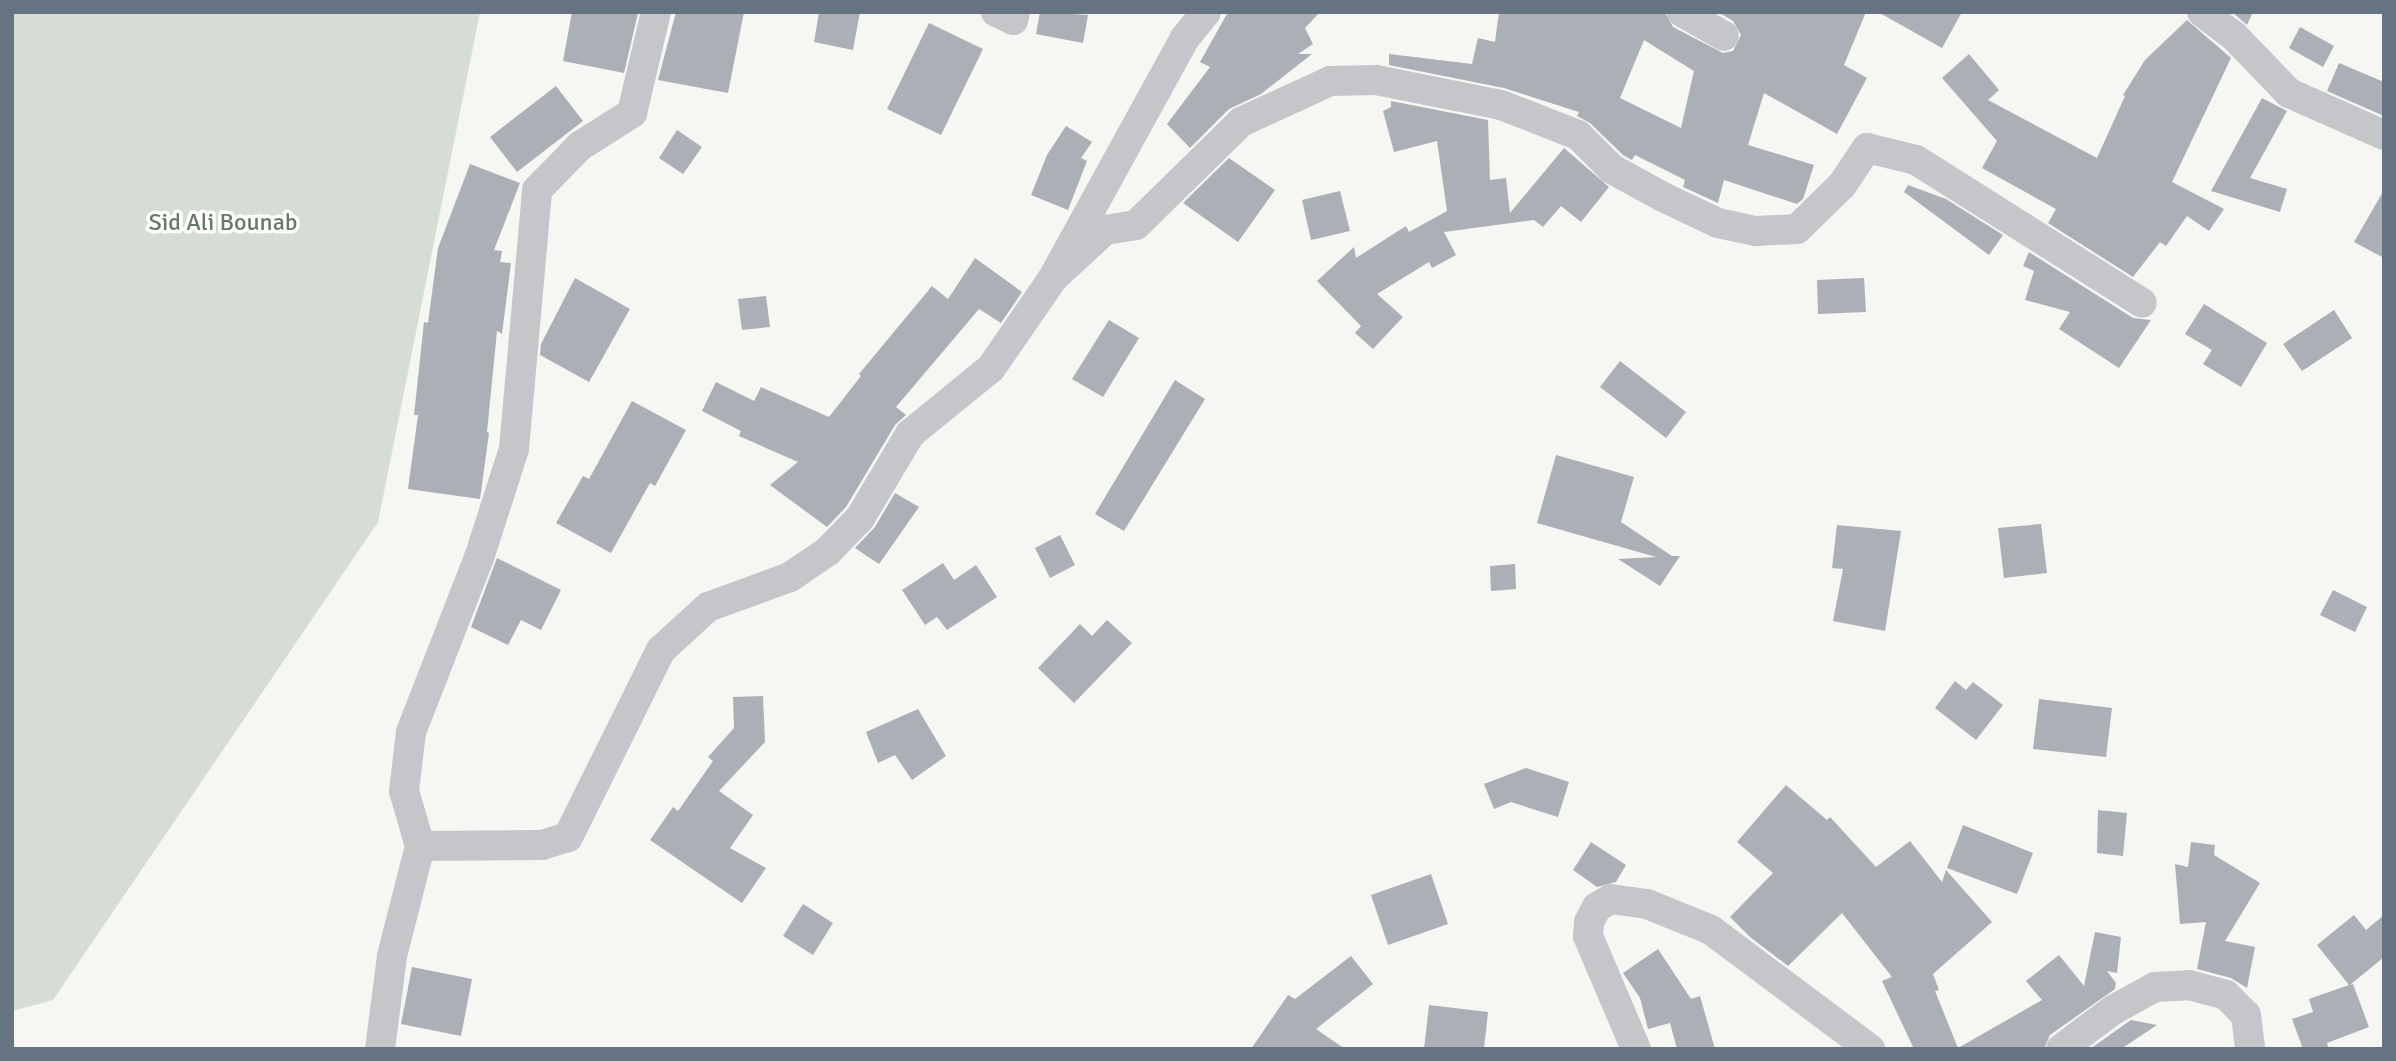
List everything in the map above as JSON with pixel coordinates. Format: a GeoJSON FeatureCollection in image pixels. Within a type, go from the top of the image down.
{"type":"FeatureCollection","features":[{"type":"Feature","properties":{"kind":"street"},"geometry":{"type":"LineString","coordinates":[[380,1049],[392,956],[420,846],[404,791],[411,732],[479,558],[514,449],[537,190],[580,146],[632,113],[656,12]]}},
{"type":"Feature","properties":{"kind":"street"},"geometry":{"type":"LineString","coordinates":[[996,12],[1013,20],[1015,12]]}},
{"type":"Feature","properties":{"kind":"street"},"geometry":{"type":"LineString","coordinates":[[420,846],[541,845],[568,837],[661,650],[708,607],[790,577],[828,551],[860,517],[910,434],[991,368],[1053,278],[1185,38],[1206,12]]}},
{"type":"Feature","properties":{"kind":"street"},"geometry":{"type":"LineString","coordinates":[[1682,12],[1724,36]]}},
{"type":"Feature","properties":{"kind":"street"},"geometry":{"type":"LineString","coordinates":[[2202,12],[2233,34],[2289,93],[2384,135]]}},
{"type":"Feature","properties":{"kind":"street"},"geometry":{"type":"LineString","coordinates":[[1053,278],[1105,230],[1136,225],[1241,122],[1330,81],[1376,80],[1501,105],[1578,135],[1612,169],[1663,198],[1718,223],[1757,231],[1797,229],[1842,185],[1867,149],[1916,160],[2142,303]]}},
{"type":"Feature","properties":{"kind":"street"},"geometry":{"type":"LineString","coordinates":[[1636,1049],[1588,936],[1589,922],[1597,907],[1611,899],[1647,904],[1711,930],[1870,1049]]}},
{"type":"Feature","properties":{"kind":"street"},"geometry":{"type":"LineString","coordinates":[[2061,1049],[2113,1010],[2155,988],[2189,985],[2226,995],[2246,1015],[2250,1049]]}},
{"type":"Feature","properties":{"kind":"green space","name":"Sid Ali Bounab"},"geometry":{"type":"Polygon","coordinates":[[[12,12],[480,12],[378,522],[53,1000],[12,1011],[12,12]]]}},
{"type":"Feature","properties":{"kind":"building"},"geometry":{"type":"Polygon","coordinates":[[[572,12],[638,13],[624,73],[563,61],[572,12]]]}},
{"type":"Feature","properties":{"kind":"building"},"geometry":{"type":"Polygon","coordinates":[[[676,12],[744,12],[728,93],[658,80],[676,12]]]}},
{"type":"Feature","properties":{"kind":"building"},"geometry":{"type":"Polygon","coordinates":[[[819,12],[860,12],[853,50],[814,42],[819,12]]]}},
{"type":"Feature","properties":{"kind":"building"},"geometry":{"type":"Polygon","coordinates":[[[1040,12],[1088,15],[1083,43],[1036,34],[1040,12]]]}},
{"type":"Feature","properties":{"kind":"building"},"geometry":{"type":"Polygon","coordinates":[[[1228,12],[1320,12],[1305,28],[1313,44],[1298,54],[1312,54],[1261,94],[1229,109],[1190,148],[1167,124],[1210,67],[1200,62],[1228,12]]]}},
{"type":"Feature","properties":{"kind":"building"},"geometry":{"type":"Polygon","coordinates":[[[1499,12],[1665,12],[1673,27],[1723,53],[1733,51],[1741,35],[1733,21],[1718,12],[1866,12],[1844,65],[1867,78],[1837,134],[1764,93],[1748,145],[1814,165],[1803,199],[1797,204],[1724,180],[1718,203],[1683,187],[1685,180],[1635,155],[1632,160],[1623,155],[1590,123],[1577,116],[1579,112],[1504,88],[1389,65],[1389,54],[1472,64],[1478,38],[1495,42],[1499,12]],[[1644,40],[1620,98],[1681,128],[1694,71],[1644,40]]]}},
{"type":"Feature","properties":{"kind":"building"},"geometry":{"type":"Polygon","coordinates":[[[1878,12],[1962,12],[1942,48],[1878,12]]]}},
{"type":"Feature","properties":{"kind":"building"},"geometry":{"type":"Polygon","coordinates":[[[2232,12],[2253,12],[2247,25],[2232,12]]]}},
{"type":"Feature","properties":{"kind":"building"},"geometry":{"type":"Polygon","coordinates":[[[2187,20],[2231,58],[2172,182],[2224,209],[2209,231],[2187,216],[2166,246],[2160,242],[2133,277],[2048,223],[2056,209],[1982,168],[1997,141],[1942,78],[1969,54],[1999,90],[1988,100],[2097,158],[2125,96],[2123,95],[2145,60],[2187,20]]]}},
{"type":"Feature","properties":{"kind":"building"},"geometry":{"type":"Polygon","coordinates":[[[929,23],[983,49],[941,135],[887,109],[929,23]]]}},
{"type":"Feature","properties":{"kind":"building"},"geometry":{"type":"Polygon","coordinates":[[[2300,27],[2334,46],[2323,67],[2289,48],[2300,27]]]}},
{"type":"Feature","properties":{"kind":"building"},"geometry":{"type":"Polygon","coordinates":[[[2339,63],[2384,82],[2384,116],[2327,91],[2339,63]]]}},
{"type":"Feature","properties":{"kind":"building"},"geometry":{"type":"Polygon","coordinates":[[[556,86],[583,121],[517,172],[490,137],[556,86]]]}},
{"type":"Feature","properties":{"kind":"building"},"geometry":{"type":"Polygon","coordinates":[[[2262,98],[2287,111],[2250,178],[2287,189],[2280,212],[2211,191],[2262,98]]]}},
{"type":"Feature","properties":{"kind":"building"},"geometry":{"type":"Polygon","coordinates":[[[1391,101],[1488,120],[1490,180],[1506,178],[1510,213],[1564,148],[1609,187],[1581,222],[1561,206],[1543,227],[1534,220],[1444,232],[1456,255],[1432,268],[1429,262],[1377,294],[1403,317],[1373,349],[1355,333],[1361,326],[1317,281],[1354,247],[1356,258],[1406,226],[1409,232],[1447,211],[1437,141],[1394,152],[1383,111],[1391,107],[1391,101]]]}},
{"type":"Feature","properties":{"kind":"building"},"geometry":{"type":"Polygon","coordinates":[[[1066,126],[1092,142],[1081,158],[1087,161],[1068,210],[1031,195],[1047,155],[1066,126]]]}},
{"type":"Feature","properties":{"kind":"building"},"geometry":{"type":"Polygon","coordinates":[[[677,130],[702,147],[683,174],[659,158],[677,130]]]}},
{"type":"Feature","properties":{"kind":"building"},"geometry":{"type":"Polygon","coordinates":[[[1229,158],[1275,190],[1238,242],[1183,203],[1229,158]]]}},
{"type":"Feature","properties":{"kind":"building"},"geometry":{"type":"Polygon","coordinates":[[[470,164],[520,183],[494,250],[502,251],[500,262],[511,263],[502,334],[497,331],[489,433],[480,499],[408,489],[418,415],[414,415],[424,322],[428,323],[438,248],[470,164]]]}},
{"type":"Feature","properties":{"kind":"building"},"geometry":{"type":"Polygon","coordinates":[[[1908,185],[1946,199],[2003,235],[1989,255],[1904,192],[1908,185]]]}},
{"type":"Feature","properties":{"kind":"building"},"geometry":{"type":"Polygon","coordinates":[[[2384,190],[2384,258],[2354,242],[2384,190]]]}},
{"type":"Feature","properties":{"kind":"building"},"geometry":{"type":"Polygon","coordinates":[[[1340,191],[1350,231],[1311,240],[1302,200],[1340,191]]]}},
{"type":"Feature","properties":{"kind":"building"},"geometry":{"type":"Polygon","coordinates":[[[2029,252],[2133,318],[2151,320],[2119,368],[2059,329],[2070,312],[2025,300],[2034,271],[2023,266],[2029,252]]]}},
{"type":"Feature","properties":{"kind":"building"},"geometry":{"type":"Polygon","coordinates":[[[975,258],[1022,292],[1001,323],[979,309],[896,407],[906,415],[895,425],[846,507],[827,527],[770,485],[798,462],[739,436],[741,431],[702,411],[716,382],[754,401],[761,387],[829,417],[861,376],[859,374],[932,286],[948,299],[975,258]]]}},
{"type":"Feature","properties":{"kind":"building"},"geometry":{"type":"Polygon","coordinates":[[[575,278],[630,309],[589,382],[540,355],[541,344],[575,278]]]}},
{"type":"Feature","properties":{"kind":"building"},"geometry":{"type":"Polygon","coordinates":[[[1864,278],[1866,312],[1818,314],[1817,280],[1864,278]]]}},
{"type":"Feature","properties":{"kind":"building"},"geometry":{"type":"Polygon","coordinates":[[[766,296],[770,327],[742,330],[738,299],[766,296]]]}},
{"type":"Feature","properties":{"kind":"building"},"geometry":{"type":"Polygon","coordinates":[[[2204,304],[2267,343],[2241,387],[2203,364],[2212,350],[2185,334],[2204,304]]]}},
{"type":"Feature","properties":{"kind":"building"},"geometry":{"type":"Polygon","coordinates":[[[2334,310],[2352,338],[2302,371],[2283,344],[2334,310]]]}},
{"type":"Feature","properties":{"kind":"building"},"geometry":{"type":"Polygon","coordinates":[[[1109,320],[1139,338],[1103,397],[1072,379],[1109,320]]]}},
{"type":"Feature","properties":{"kind":"building"},"geometry":{"type":"Polygon","coordinates":[[[1620,361],[1686,412],[1666,438],[1600,387],[1620,361]]]}},
{"type":"Feature","properties":{"kind":"building"},"geometry":{"type":"Polygon","coordinates":[[[1175,380],[1205,399],[1124,531],[1095,514],[1175,380]]]}},
{"type":"Feature","properties":{"kind":"building"},"geometry":{"type":"Polygon","coordinates":[[[632,401],[686,430],[655,486],[650,483],[611,553],[556,523],[583,476],[589,479],[632,401]]]}},
{"type":"Feature","properties":{"kind":"building"},"geometry":{"type":"Polygon","coordinates":[[[1556,455],[1634,477],[1621,522],[1672,556],[1680,556],[1660,586],[1618,559],[1656,557],[1537,523],[1556,455]]]}},
{"type":"Feature","properties":{"kind":"building"},"geometry":{"type":"Polygon","coordinates":[[[895,493],[919,507],[879,564],[855,548],[875,527],[895,493]]]}},
{"type":"Feature","properties":{"kind":"building"},"geometry":{"type":"Polygon","coordinates":[[[2041,524],[2047,573],[2004,578],[1998,528],[2041,524]]]}},
{"type":"Feature","properties":{"kind":"building"},"geometry":{"type":"Polygon","coordinates":[[[1837,525],[1901,531],[1885,631],[1833,621],[1843,569],[1832,568],[1837,525]]]}},
{"type":"Feature","properties":{"kind":"building"},"geometry":{"type":"Polygon","coordinates":[[[1060,535],[1075,565],[1050,578],[1035,548],[1060,535]]]}},
{"type":"Feature","properties":{"kind":"building"},"geometry":{"type":"Polygon","coordinates":[[[497,558],[561,590],[541,630],[521,620],[508,645],[471,627],[497,558]]]}},
{"type":"Feature","properties":{"kind":"building"},"geometry":{"type":"Polygon","coordinates":[[[943,563],[954,580],[976,565],[997,597],[947,630],[937,617],[925,625],[902,590],[943,563]]]}},
{"type":"Feature","properties":{"kind":"building"},"geometry":{"type":"Polygon","coordinates":[[[1515,564],[1516,589],[1491,591],[1490,566],[1515,564]]]}},
{"type":"Feature","properties":{"kind":"building"},"geometry":{"type":"Polygon","coordinates":[[[2333,590],[2367,607],[2355,632],[2320,615],[2333,590]]]}},
{"type":"Feature","properties":{"kind":"building"},"geometry":{"type":"Polygon","coordinates":[[[1107,620],[1132,643],[1074,703],[1038,668],[1080,624],[1092,636],[1107,620]]]}},
{"type":"Feature","properties":{"kind":"building"},"geometry":{"type":"Polygon","coordinates":[[[1955,681],[1966,690],[1973,682],[2003,705],[1976,740],[1935,708],[1955,681]]]}},
{"type":"Feature","properties":{"kind":"building"},"geometry":{"type":"Polygon","coordinates":[[[763,696],[765,742],[719,791],[753,815],[730,848],[766,868],[742,903],[650,840],[673,807],[678,811],[713,761],[708,757],[734,728],[733,697],[763,696]]]}},
{"type":"Feature","properties":{"kind":"building"},"geometry":{"type":"Polygon","coordinates":[[[2039,699],[2112,708],[2106,757],[2033,749],[2039,699]]]}},
{"type":"Feature","properties":{"kind":"building"},"geometry":{"type":"Polygon","coordinates":[[[918,709],[946,756],[912,780],[895,755],[878,763],[866,732],[918,709]]]}},
{"type":"Feature","properties":{"kind":"building"},"geometry":{"type":"Polygon","coordinates":[[[1526,768],[1569,782],[1558,817],[1511,802],[1494,809],[1484,784],[1526,768]]]}},
{"type":"Feature","properties":{"kind":"building"},"geometry":{"type":"Polygon","coordinates":[[[1786,785],[1827,820],[1830,817],[1876,867],[1910,841],[1942,882],[1946,870],[1992,922],[1933,974],[1939,990],[1935,991],[1958,1048],[2042,1000],[2026,981],[2059,955],[2084,986],[2095,932],[2121,937],[2117,973],[2107,971],[2116,983],[2115,989],[2050,1035],[2044,1049],[1914,1049],[1882,981],[1892,977],[1842,913],[1788,966],[1750,937],[1730,917],[1773,873],[1737,842],[1786,785]]]}},
{"type":"Feature","properties":{"kind":"building"},"geometry":{"type":"Polygon","coordinates":[[[2098,810],[2127,813],[2123,856],[2097,853],[2098,810]]]}},
{"type":"Feature","properties":{"kind":"building"},"geometry":{"type":"Polygon","coordinates":[[[1963,825],[2033,853],[2017,894],[1947,868],[1963,825]]]}},
{"type":"Feature","properties":{"kind":"building"},"geometry":{"type":"Polygon","coordinates":[[[1591,842],[1626,865],[1616,882],[1597,887],[1573,870],[1591,842]]]}},
{"type":"Feature","properties":{"kind":"building"},"geometry":{"type":"Polygon","coordinates":[[[2191,842],[2215,845],[2214,855],[2260,883],[2225,941],[2255,947],[2247,988],[2231,978],[2197,969],[2206,922],[2180,924],[2175,864],[2188,867],[2191,842]]]}},
{"type":"Feature","properties":{"kind":"building"},"geometry":{"type":"Polygon","coordinates":[[[1431,874],[1448,924],[1388,945],[1371,895],[1431,874]]]}},
{"type":"Feature","properties":{"kind":"building"},"geometry":{"type":"Polygon","coordinates":[[[803,904],[833,923],[813,955],[783,936],[803,904]]]}},
{"type":"Feature","properties":{"kind":"building"},"geometry":{"type":"Polygon","coordinates":[[[2354,915],[2366,930],[2384,915],[2384,957],[2350,985],[2353,984],[2369,1027],[2327,1043],[2329,1049],[2303,1049],[2292,1019],[2313,1012],[2309,999],[2349,985],[2317,945],[2354,915]]]}},
{"type":"Feature","properties":{"kind":"building"},"geometry":{"type":"Polygon","coordinates":[[[1658,949],[1691,999],[1700,996],[1715,1049],[1677,1049],[1670,1023],[1648,1029],[1640,998],[1623,973],[1658,949]]]}},
{"type":"Feature","properties":{"kind":"building"},"geometry":{"type":"Polygon","coordinates":[[[1351,956],[1373,984],[1316,1029],[1345,1049],[1251,1049],[1288,995],[1295,999],[1351,956]]]}},
{"type":"Feature","properties":{"kind":"building"},"geometry":{"type":"Polygon","coordinates":[[[412,967],[472,979],[461,1036],[401,1024],[412,967]]]}},
{"type":"Feature","properties":{"kind":"building"},"geometry":{"type":"Polygon","coordinates":[[[1429,1005],[1488,1012],[1484,1049],[1424,1049],[1429,1005]]]}},
{"type":"Feature","properties":{"kind":"building"},"geometry":{"type":"Polygon","coordinates":[[[2131,1020],[2157,1025],[2121,1049],[2090,1049],[2131,1020]]]}}]}
